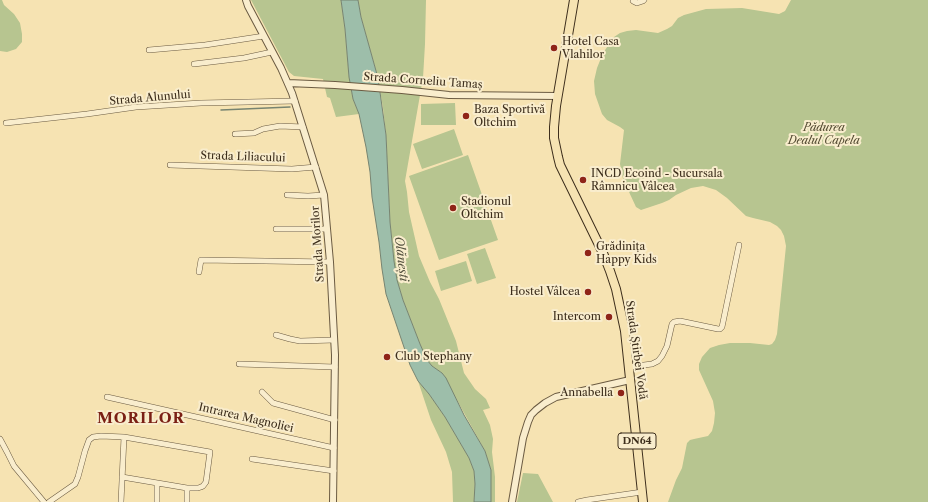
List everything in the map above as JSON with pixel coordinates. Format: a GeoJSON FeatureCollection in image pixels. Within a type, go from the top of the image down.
{"type":"FeatureCollection","features":[{"type":"Feature","properties":{"kind":"main road","name":"Strada Știrbei Vodă"},"geometry":{"type":"LineString","coordinates":[[574,0],[558,96],[554,138],[558,157],[564,173],[603,253],[619,301],[625,331],[644,502]]}},
{"type":"Feature","properties":{"kind":"street","name":"Strada Morilor"},"geometry":{"type":"LineString","coordinates":[[246,0],[288,82],[304,127],[324,195],[330,262],[335,366],[333,502]]}},
{"type":"Feature","properties":{"kind":"street"},"geometry":{"type":"LineString","coordinates":[[633,1],[638,3],[644,0]]}},
{"type":"Feature","properties":{"kind":"street"},"geometry":{"type":"LineString","coordinates":[[149,50],[205,45],[264,36]]}},
{"type":"Feature","properties":{"kind":"street"},"geometry":{"type":"LineString","coordinates":[[194,64],[244,58],[272,52]]}},
{"type":"Feature","properties":{"kind":"street","name":"Strada Corneliu Tamaș"},"geometry":{"type":"LineString","coordinates":[[288,82],[402,90],[449,95],[558,96]]}},
{"type":"Feature","properties":{"kind":"street","name":"Strada Alunului"},"geometry":{"type":"LineString","coordinates":[[6,123],[136,107],[201,103],[295,101]]}},
{"type":"Feature","properties":{"kind":"street"},"geometry":{"type":"LineString","coordinates":[[235,134],[254,134],[263,129],[280,126],[304,127]]}},
{"type":"Feature","properties":{"kind":"street","name":"Strada Liliacului"},"geometry":{"type":"LineString","coordinates":[[170,165],[292,169],[316,167]]}},
{"type":"Feature","properties":{"kind":"street"},"geometry":{"type":"LineString","coordinates":[[287,195],[324,195]]}},
{"type":"Feature","properties":{"kind":"street"},"geometry":{"type":"LineString","coordinates":[[276,228],[327,229]]}},
{"type":"Feature","properties":{"kind":"street"},"geometry":{"type":"LineString","coordinates":[[629,367],[652,364],[658,361],[667,346],[672,324],[674,322],[680,321],[718,329],[722,327],[739,245]]}},
{"type":"Feature","properties":{"kind":"street"},"geometry":{"type":"LineString","coordinates":[[199,272],[201,260],[330,262]]}},
{"type":"Feature","properties":{"kind":"street"},"geometry":{"type":"LineString","coordinates":[[276,336],[300,341],[334,340]]}},
{"type":"Feature","properties":{"kind":"street"},"geometry":{"type":"LineString","coordinates":[[239,364],[335,366]]}},
{"type":"Feature","properties":{"kind":"street"},"geometry":{"type":"LineString","coordinates":[[512,502],[523,438],[528,422],[536,410],[556,397],[630,380]]}},
{"type":"Feature","properties":{"kind":"street"},"geometry":{"type":"LineString","coordinates":[[262,392],[273,403],[335,420]]}},
{"type":"Feature","properties":{"kind":"street","name":"Intrarea Magnoliei"},"geometry":{"type":"LineString","coordinates":[[107,397],[334,448]]}},
{"type":"Feature","properties":{"kind":"street"},"geometry":{"type":"LineString","coordinates":[[49,502],[75,484],[89,440],[94,437],[124,437],[210,452],[205,484],[198,488],[187,488],[122,477]]}},
{"type":"Feature","properties":{"kind":"street"},"geometry":{"type":"LineString","coordinates":[[121,502],[124,437]]}},
{"type":"Feature","properties":{"kind":"street"},"geometry":{"type":"LineString","coordinates":[[0,440],[14,466],[44,502]]}},
{"type":"Feature","properties":{"kind":"street"},"geometry":{"type":"LineString","coordinates":[[252,459],[334,471]]}},
{"type":"Feature","properties":{"kind":"street"},"geometry":{"type":"LineString","coordinates":[[157,483],[157,502]]}},
{"type":"Feature","properties":{"kind":"street"},"geometry":{"type":"LineString","coordinates":[[187,488],[187,502]]}},
{"type":"Feature","properties":{"kind":"street"},"geometry":{"type":"LineString","coordinates":[[578,502],[642,492]]}},
{"type":"Feature","properties":{"kind":"green space"},"geometry":{"type":"Polygon","coordinates":[[[0,0],[2,0],[4,5],[14,14],[20,23],[22,34],[22,42],[16,49],[7,52],[0,51],[0,0]]]}},
{"type":"Feature","properties":{"kind":"green space"},"geometry":{"type":"Polygon","coordinates":[[[251,0],[341,0],[349,77],[353,99],[359,114],[336,117],[330,98],[327,97],[323,79],[294,76],[289,72],[251,0]]]}},
{"type":"Feature","properties":{"kind":"green space"},"geometry":{"type":"Polygon","coordinates":[[[358,0],[426,0],[423,78],[405,181],[409,212],[419,256],[456,341],[464,373],[475,389],[486,399],[490,408],[483,410],[490,425],[493,439],[492,452],[495,477],[495,502],[491,502],[491,470],[485,451],[442,373],[427,361],[403,300],[397,280],[390,222],[386,135],[383,108],[378,78],[361,17],[358,0]]]}},
{"type":"Feature","properties":{"kind":"green space","name":"Pădurea Dealul Capela"},"geometry":{"type":"Polygon","coordinates":[[[791,0],[928,0],[928,502],[668,502],[682,468],[687,443],[690,440],[708,436],[712,431],[714,423],[715,413],[713,401],[699,370],[699,364],[702,357],[710,348],[719,345],[730,343],[772,344],[777,334],[786,246],[784,236],[777,226],[770,222],[746,216],[716,190],[703,186],[691,188],[669,200],[641,210],[636,207],[623,179],[620,164],[624,130],[607,120],[602,114],[595,94],[594,81],[597,68],[603,53],[614,37],[620,33],[636,30],[658,33],[672,26],[678,18],[684,15],[706,9],[742,8],[779,14],[785,11],[791,0]]]}},
{"type":"Feature","properties":{"kind":"green space"},"geometry":{"type":"Polygon","coordinates":[[[455,103],[456,125],[421,125],[421,104],[455,103]]]}},
{"type":"Feature","properties":{"kind":"green space"},"geometry":{"type":"Polygon","coordinates":[[[454,129],[463,155],[422,169],[413,144],[454,129]]]}},
{"type":"Feature","properties":{"kind":"green space","name":"Stadionul Oltchim"},"geometry":{"type":"Polygon","coordinates":[[[468,155],[498,240],[439,260],[409,176],[468,155]]]}},
{"type":"Feature","properties":{"kind":"green space"},"geometry":{"type":"Polygon","coordinates":[[[485,248],[496,278],[477,284],[467,254],[485,248]]]}},
{"type":"Feature","properties":{"kind":"green space"},"geometry":{"type":"Polygon","coordinates":[[[466,261],[472,281],[441,291],[435,271],[466,261]]]}},
{"type":"Feature","properties":{"kind":"green space"},"geometry":{"type":"Polygon","coordinates":[[[418,381],[445,417],[469,458],[474,471],[474,502],[453,502],[452,472],[446,452],[431,420],[418,381]]]}},
{"type":"Feature","properties":{"kind":"green space"},"geometry":{"type":"Polygon","coordinates":[[[523,473],[538,474],[553,502],[517,502],[523,473]]]}},
{"type":"Feature","properties":{"kind":"shaded area"},"geometry":{"type":"Polygon","coordinates":[[[341,0],[358,0],[361,17],[378,78],[386,135],[390,222],[397,280],[403,300],[427,360],[446,378],[464,415],[485,451],[491,470],[491,502],[474,502],[474,471],[469,458],[445,417],[418,381],[410,365],[386,294],[366,147],[359,114],[353,99],[349,77],[341,0]]]}},
{"type":"Feature","properties":{"kind":"waterway"},"geometry":{"type":"LineString","coordinates":[[221,110],[290,107]]}},
{"type":"Feature","properties":{"kind":"place","name":"Hotel Casa Vlahilor"},"geometry":{"type":"Point","coordinates":[554,48]}},
{"type":"Feature","properties":{"kind":"place","name":"Baza Sportivă Oltchim"},"geometry":{"type":"Point","coordinates":[466,116]}},
{"type":"Feature","properties":{"kind":"place","name":"INCD Ecoind - Sucursala Râmnicu Vâlcea"},"geometry":{"type":"Point","coordinates":[583,180]}},
{"type":"Feature","properties":{"kind":"place","name":"Stadionul Oltchim"},"geometry":{"type":"Point","coordinates":[453,208]}},
{"type":"Feature","properties":{"kind":"place","name":"Grădinița Happy Kids"},"geometry":{"type":"Point","coordinates":[588,253]}},
{"type":"Feature","properties":{"kind":"place","name":"Hostel Vâlcea"},"geometry":{"type":"Point","coordinates":[588,292]}},
{"type":"Feature","properties":{"kind":"place","name":"Intercom"},"geometry":{"type":"Point","coordinates":[609,317]}},
{"type":"Feature","properties":{"kind":"place","name":"Club Stephany"},"geometry":{"type":"Point","coordinates":[387,357]}},
{"type":"Feature","properties":{"kind":"place","name":"Annabella"},"geometry":{"type":"Point","coordinates":[621,393]}},
{"type":"Feature","properties":{"kind":"district","name":"MORILOR"},"geometry":{"type":"Point","coordinates":[141,419]}},
{"type":"Feature","properties":{"kind":"water label","name":"Olănești"},"geometry":{"type":"Point","coordinates":[401,259]}}]}
